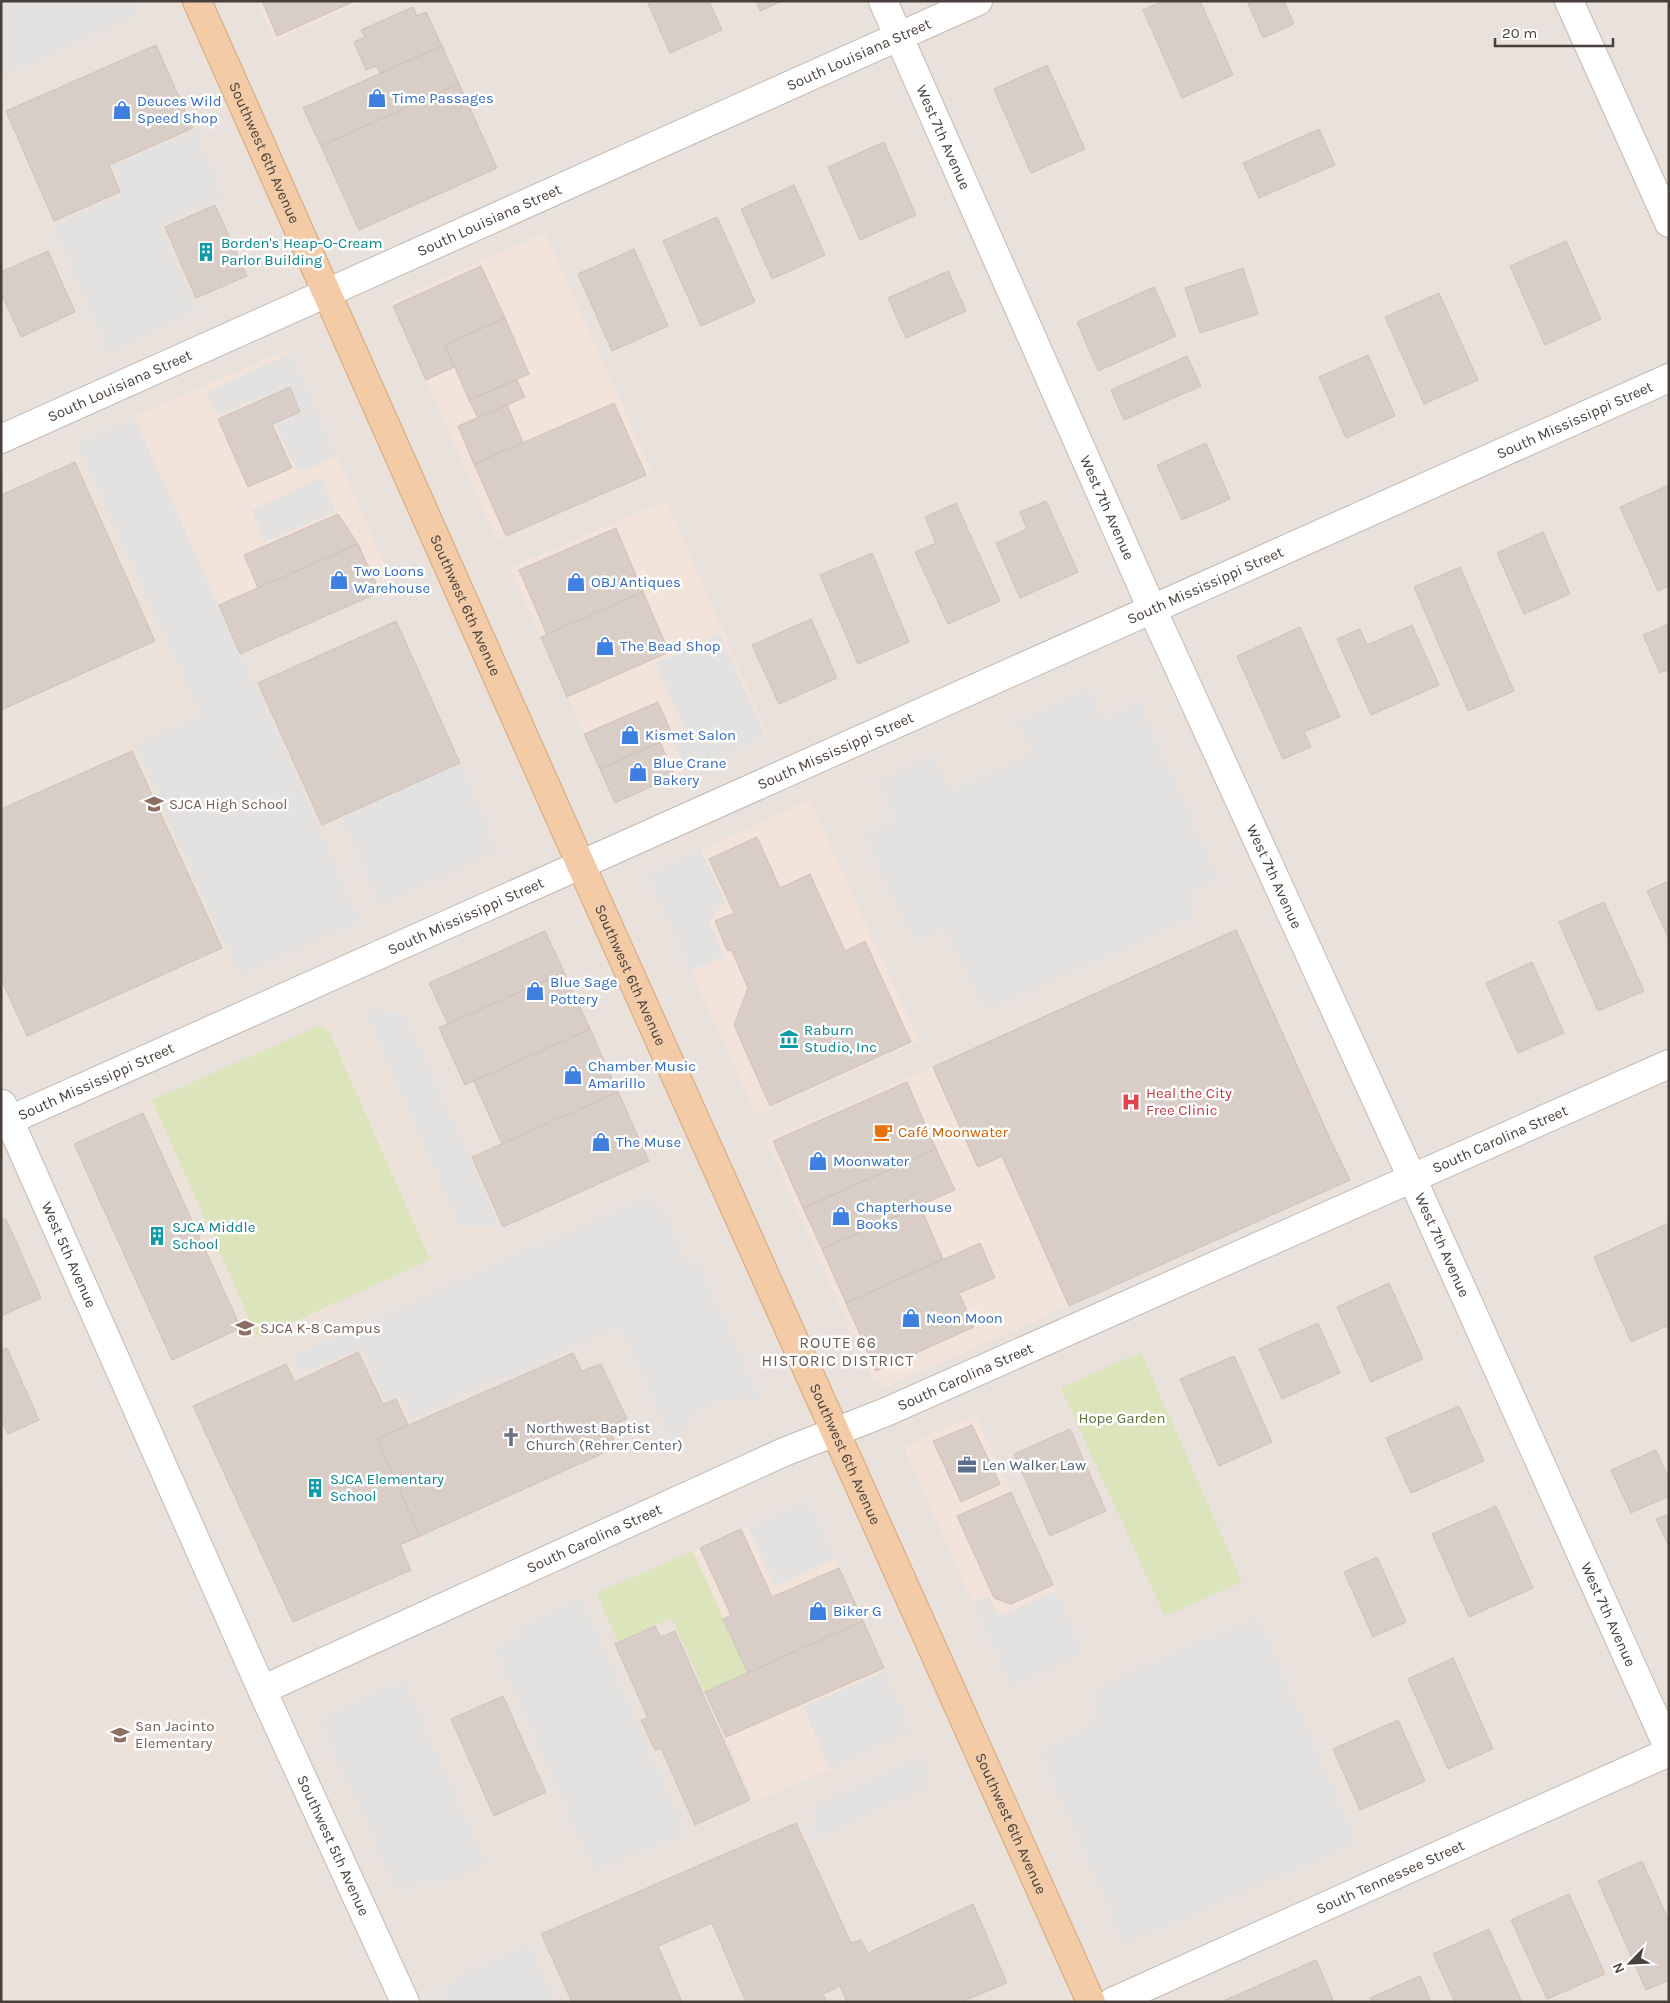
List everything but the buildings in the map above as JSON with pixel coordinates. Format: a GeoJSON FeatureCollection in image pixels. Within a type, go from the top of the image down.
{"type":"FeatureCollection","features":[{"type":"Feature","properties":{"kind":"main road","name":"Southwest 6th Avenue"},"geometry":{"type":"LineString","coordinates":[[197,1],[328,292],[581,865],[1091,2002]]}},
{"type":"Feature","properties":{"kind":"street","name":"West 7th Avenue"},"geometry":{"type":"LineString","coordinates":[[883,1],[1152,609],[1412,1178],[1669,1751]]}},
{"type":"Feature","properties":{"kind":"street","name":"South Louisiana Street"},"geometry":{"type":"LineString","coordinates":[[1,439],[978,1]]}},
{"type":"Feature","properties":{"kind":"street"},"geometry":{"type":"LineString","coordinates":[[1569,1],[1669,223]]}},
{"type":"Feature","properties":{"kind":"street","name":"South Mississippi Street"},"geometry":{"type":"LineString","coordinates":[[4,1116],[581,865],[1669,378]]}},
{"type":"Feature","properties":{"kind":"street","name":"South Carolina Street"},"geometry":{"type":"LineString","coordinates":[[262,1690],[784,1452],[886,1412],[1669,1064]]}},
{"type":"Feature","properties":{"kind":"street","name":"West 5th Avenue"},"geometry":{"type":"LineString","coordinates":[[4,1116],[262,1690]]}},
{"type":"Feature","properties":{"kind":"street","name":"Southwest 5th Avenue"},"geometry":{"type":"LineString","coordinates":[[262,1690],[405,2002]]}},
{"type":"Feature","properties":{"kind":"street","name":"South Tennessee Street"},"geometry":{"type":"LineString","coordinates":[[1112,2002],[1669,1751]]}},
{"type":"Feature","properties":{"kind":"shaded area"},"geometry":{"type":"Polygon","coordinates":[[[1,1],[1669,1],[1669,2002],[1,2002],[1,1]]]}},
{"type":"Feature","properties":{"kind":"shaded area"},"geometry":{"type":"Polygon","coordinates":[[[1,1],[134,1],[140,15],[1,76],[1,1]]]}},
{"type":"Feature","properties":{"kind":"shaded area"},"geometry":{"type":"Polygon","coordinates":[[[257,1],[364,1],[274,41],[257,1]]]}},
{"type":"Feature","properties":{"kind":"shaded area"},"geometry":{"type":"Polygon","coordinates":[[[194,131],[224,197],[158,227],[197,312],[109,352],[53,226],[125,195],[113,166],[194,131]]]}},
{"type":"Feature","properties":{"kind":"shaded area"},"geometry":{"type":"Polygon","coordinates":[[[545,232],[652,472],[497,540],[391,302],[545,232]]]}},
{"type":"Feature","properties":{"kind":"shaded area"},"geometry":{"type":"Polygon","coordinates":[[[290,348],[394,586],[240,654],[134,417],[290,348]]]}},
{"type":"Feature","properties":{"kind":"shaded area"},"geometry":{"type":"Polygon","coordinates":[[[292,353],[337,456],[306,470],[296,469],[262,396],[218,416],[206,392],[292,353]]]}},
{"type":"Feature","properties":{"kind":"shaded area","name":"SJCA High School"},"geometry":{"type":"Polygon","coordinates":[[[134,417],[361,922],[39,1070],[24,1065],[1,1015],[1,478],[134,417]]]}},
{"type":"Feature","properties":{"kind":"shaded area"},"geometry":{"type":"Polygon","coordinates":[[[134,417],[361,922],[239,977],[134,743],[199,713],[76,444],[134,417]]]}},
{"type":"Feature","properties":{"kind":"shaded area"},"geometry":{"type":"Polygon","coordinates":[[[321,478],[336,511],[265,542],[251,510],[321,478]]]}},
{"type":"Feature","properties":{"kind":"shaded area"},"geometry":{"type":"Polygon","coordinates":[[[666,500],[768,734],[615,803],[510,568],[666,500]]]}},
{"type":"Feature","properties":{"kind":"shaded area"},"geometry":{"type":"Polygon","coordinates":[[[720,634],[765,736],[686,771],[672,740],[686,732],[655,663],[720,634]]]}},
{"type":"Feature","properties":{"kind":"shaded area"},"geometry":{"type":"Polygon","coordinates":[[[1090,688],[1103,719],[1139,701],[1219,881],[1186,895],[1196,916],[985,1012],[946,929],[915,942],[864,835],[896,820],[878,781],[934,755],[950,791],[1032,753],[1018,721],[1090,688]]]}},
{"type":"Feature","properties":{"kind":"shaded area"},"geometry":{"type":"Polygon","coordinates":[[[460,763],[498,852],[381,905],[341,816],[460,763]]]}},
{"type":"Feature","properties":{"kind":"shaded area"},"geometry":{"type":"Polygon","coordinates":[[[810,800],[919,1041],[756,1115],[647,874],[810,800]]]}},
{"type":"Feature","properties":{"kind":"shaded area"},"geometry":{"type":"Polygon","coordinates":[[[701,849],[725,902],[709,921],[724,956],[691,971],[647,874],[701,849]]]}},
{"type":"Feature","properties":{"kind":"shaded area","name":"SJCA K-8 Campus"},"geometry":{"type":"Polygon","coordinates":[[[396,992],[500,1228],[336,1303],[383,1404],[396,1399],[408,1425],[377,1440],[432,1561],[284,1626],[275,1626],[63,1151],[63,1139],[396,992]]]}},
{"type":"Feature","properties":{"kind":"shaded area"},"geometry":{"type":"Polygon","coordinates":[[[362,1007],[404,1012],[500,1228],[458,1225],[362,1007]]]}},
{"type":"Feature","properties":{"kind":"shaded area"},"geometry":{"type":"Polygon","coordinates":[[[933,1067],[978,1167],[1002,1156],[1069,1306],[886,1387],[872,1378],[766,1141],[933,1067]]]}},
{"type":"Feature","properties":{"kind":"shaded area"},"geometry":{"type":"Polygon","coordinates":[[[647,1196],[669,1217],[685,1260],[697,1260],[760,1398],[719,1400],[691,1413],[676,1451],[621,1327],[412,1417],[401,1392],[385,1399],[362,1348],[299,1374],[290,1357],[647,1196]]]}},
{"type":"Feature","properties":{"kind":"shaded area"},"geometry":{"type":"Polygon","coordinates":[[[976,1415],[1084,1655],[1011,1688],[906,1453],[908,1445],[976,1415]]]}},
{"type":"Feature","properties":{"kind":"shaded area","name":"San Jacinto Elementary"},"geometry":{"type":"Polygon","coordinates":[[[106,1442],[350,1980],[302,2002],[1,2002],[1,1489],[106,1442]]]}},
{"type":"Feature","properties":{"kind":"shaded area"},"geometry":{"type":"Polygon","coordinates":[[[809,1499],[912,1733],[755,1802],[705,1692],[747,1672],[693,1551],[809,1499]]]}},
{"type":"Feature","properties":{"kind":"shaded area"},"geometry":{"type":"Polygon","coordinates":[[[809,1499],[835,1558],[775,1586],[747,1527],[809,1499]]]}},
{"type":"Feature","properties":{"kind":"shaded area"},"geometry":{"type":"Polygon","coordinates":[[[1056,1591],[1084,1655],[1011,1688],[973,1603],[989,1596],[999,1616],[1056,1591]]]}},
{"type":"Feature","properties":{"kind":"shaded area"},"geometry":{"type":"Polygon","coordinates":[[[582,1599],[686,1833],[595,1872],[495,1649],[522,1637],[519,1628],[582,1599]]]}},
{"type":"Feature","properties":{"kind":"shaded area"},"geometry":{"type":"Polygon","coordinates":[[[1258,1616],[1357,1843],[1125,1945],[1039,1750],[1090,1729],[1101,1685],[1258,1616]]]}},
{"type":"Feature","properties":{"kind":"shaded area"},"geometry":{"type":"Polygon","coordinates":[[[885,1671],[912,1733],[830,1769],[803,1707],[885,1671]]]}},
{"type":"Feature","properties":{"kind":"shaded area"},"geometry":{"type":"Polygon","coordinates":[[[404,1680],[487,1865],[453,1880],[419,1884],[399,1893],[321,1723],[327,1716],[404,1680]]]}},
{"type":"Feature","properties":{"kind":"shaded area"},"geometry":{"type":"Polygon","coordinates":[[[921,1757],[928,1773],[926,1789],[812,1839],[816,1804],[921,1757]]]}},
{"type":"Feature","properties":{"kind":"shaded area"},"geometry":{"type":"Polygon","coordinates":[[[529,1944],[555,2002],[448,2002],[442,1990],[461,1974],[529,1944]]]}},
{"type":"Feature","properties":{"kind":"green space"},"geometry":{"type":"Polygon","coordinates":[[[319,1026],[329,1031],[430,1260],[258,1338],[152,1100],[319,1026]]]}},
{"type":"Feature","properties":{"kind":"green space","name":"Hope Garden"},"geometry":{"type":"Polygon","coordinates":[[[1141,1352],[1242,1582],[1165,1616],[1061,1388],[1141,1352]]]}},
{"type":"Feature","properties":{"kind":"green space"},"geometry":{"type":"Polygon","coordinates":[[[693,1551],[748,1673],[705,1692],[672,1618],[618,1642],[597,1593],[693,1551]]]}},
{"type":"Feature","properties":{"kind":"place","name":"Time Passages"},"geometry":{"type":"Point","coordinates":[377,98]}},
{"type":"Feature","properties":{"kind":"place","name":"Deuces Wild Speed Shop"},"geometry":{"type":"Point","coordinates":[122,110]}},
{"type":"Feature","properties":{"kind":"place","name":"Borden's Heap-O-Cream Parlor Building"},"geometry":{"type":"Point","coordinates":[206,252]}},
{"type":"Feature","properties":{"kind":"place","name":"Two Loons Warehouse"},"geometry":{"type":"Point","coordinates":[339,580]}},
{"type":"Feature","properties":{"kind":"place","name":"OBJ Antiques"},"geometry":{"type":"Point","coordinates":[576,582]}},
{"type":"Feature","properties":{"kind":"place","name":"The Bead Shop"},"geometry":{"type":"Point","coordinates":[605,646]}},
{"type":"Feature","properties":{"kind":"place","name":"Kismet Salon"},"geometry":{"type":"Point","coordinates":[630,735]}},
{"type":"Feature","properties":{"kind":"place","name":"Blue Crane Bakery"},"geometry":{"type":"Point","coordinates":[638,772]}},
{"type":"Feature","properties":{"kind":"place","name":"SJCA High School"},"geometry":{"type":"Point","coordinates":[154,804]}},
{"type":"Feature","properties":{"kind":"place","name":"Blue Sage Pottery"},"geometry":{"type":"Point","coordinates":[535,991]}},
{"type":"Feature","properties":{"kind":"place","name":"Raburn Studio, Inc"},"geometry":{"type":"Point","coordinates":[789,1039]}},
{"type":"Feature","properties":{"kind":"place","name":"Chamber Music Amarillo"},"geometry":{"type":"Point","coordinates":[573,1075]}},
{"type":"Feature","properties":{"kind":"place","name":"Heal the City Free Clinic"},"geometry":{"type":"Point","coordinates":[1131,1102]}},
{"type":"Feature","properties":{"kind":"place","name":"Café Moonwater"},"geometry":{"type":"Point","coordinates":[883,1132]}},
{"type":"Feature","properties":{"kind":"place","name":"The Muse"},"geometry":{"type":"Point","coordinates":[601,1142]}},
{"type":"Feature","properties":{"kind":"place","name":"Moonwater"},"geometry":{"type":"Point","coordinates":[818,1161]}},
{"type":"Feature","properties":{"kind":"place","name":"Chapterhouse Books"},"geometry":{"type":"Point","coordinates":[841,1216]}},
{"type":"Feature","properties":{"kind":"place","name":"SJCA Middle School"},"geometry":{"type":"Point","coordinates":[157,1236]}},
{"type":"Feature","properties":{"kind":"place","name":"Neon Moon"},"geometry":{"type":"Point","coordinates":[911,1318]}},
{"type":"Feature","properties":{"kind":"place","name":"SJCA K-8 Campus"},"geometry":{"type":"Point","coordinates":[245,1328]}},
{"type":"Feature","properties":{"kind":"place","name":"Northwest Baptist Church (Rehrer Center)"},"geometry":{"type":"Point","coordinates":[511,1437]}},
{"type":"Feature","properties":{"kind":"place","name":"Len Walker Law"},"geometry":{"type":"Point","coordinates":[967,1465]}},
{"type":"Feature","properties":{"kind":"place","name":"SJCA Elementary School"},"geometry":{"type":"Point","coordinates":[315,1488]}},
{"type":"Feature","properties":{"kind":"place","name":"Biker G"},"geometry":{"type":"Point","coordinates":[818,1611]}},
{"type":"Feature","properties":{"kind":"place","name":"San Jacinto Elementary"},"geometry":{"type":"Point","coordinates":[120,1735]}},
{"type":"Feature","properties":{"kind":"district","name":"ROUTE 66 HISTORIC DISTRICT"},"geometry":{"type":"Point","coordinates":[838,1351]}}]}
